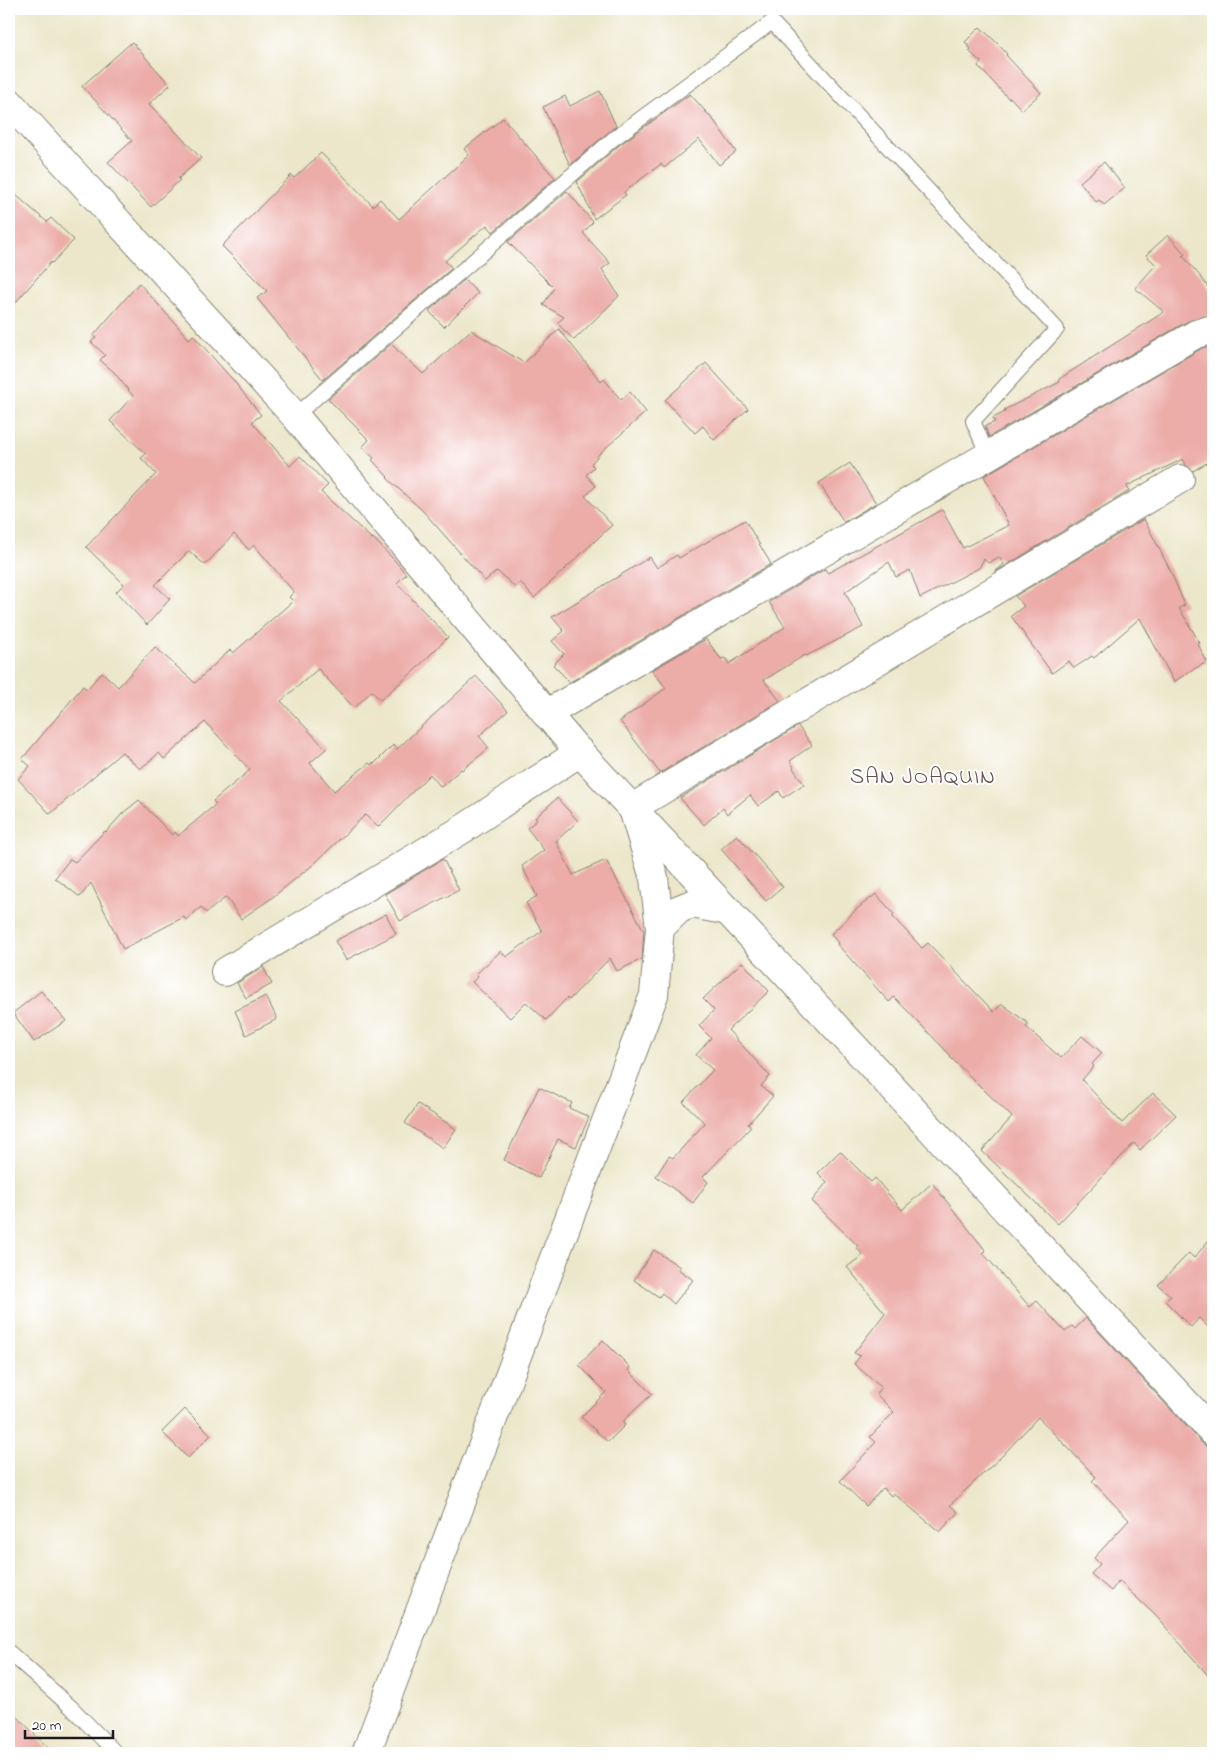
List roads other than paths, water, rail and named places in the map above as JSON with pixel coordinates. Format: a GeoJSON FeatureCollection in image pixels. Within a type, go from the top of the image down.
{"type":"FeatureCollection","features":[{"type":"Feature","properties":{"kind":"street"},"geometry":{"type":"LineString","coordinates":[[9,102],[295,416],[580,752],[1213,1432]]}},
{"type":"Feature","properties":{"kind":"street"},"geometry":{"type":"LineString","coordinates":[[546,714],[1196,334],[1213,329]]}},
{"type":"Feature","properties":{"kind":"street"},"geometry":{"type":"LineString","coordinates":[[632,808],[1180,479]]}},
{"type":"Feature","properties":{"kind":"street"},"geometry":{"type":"LineString","coordinates":[[225,972],[463,829],[580,752]]}},
{"type":"Feature","properties":{"kind":"street"},"geometry":{"type":"LineString","coordinates":[[366,1753],[654,995],[660,928],[654,878],[632,808]]}},
{"type":"Feature","properties":{"kind":"street"},"geometry":{"type":"LineString","coordinates":[[660,928],[679,909],[692,904],[729,911]]}},
{"type":"Feature","properties":{"kind":"lane"},"geometry":{"type":"LineString","coordinates":[[295,416],[613,138],[772,22],[1057,329],[973,421],[988,456]]}},
{"type":"Feature","properties":{"kind":"lane"},"geometry":{"type":"LineString","coordinates":[[9,1652],[72,1708],[116,1753]]}},
{"type":"Feature","properties":{"kind":"district","name":"SAN JOAQUIN"},"geometry":{"type":"Point","coordinates":[923,778]}}]}
